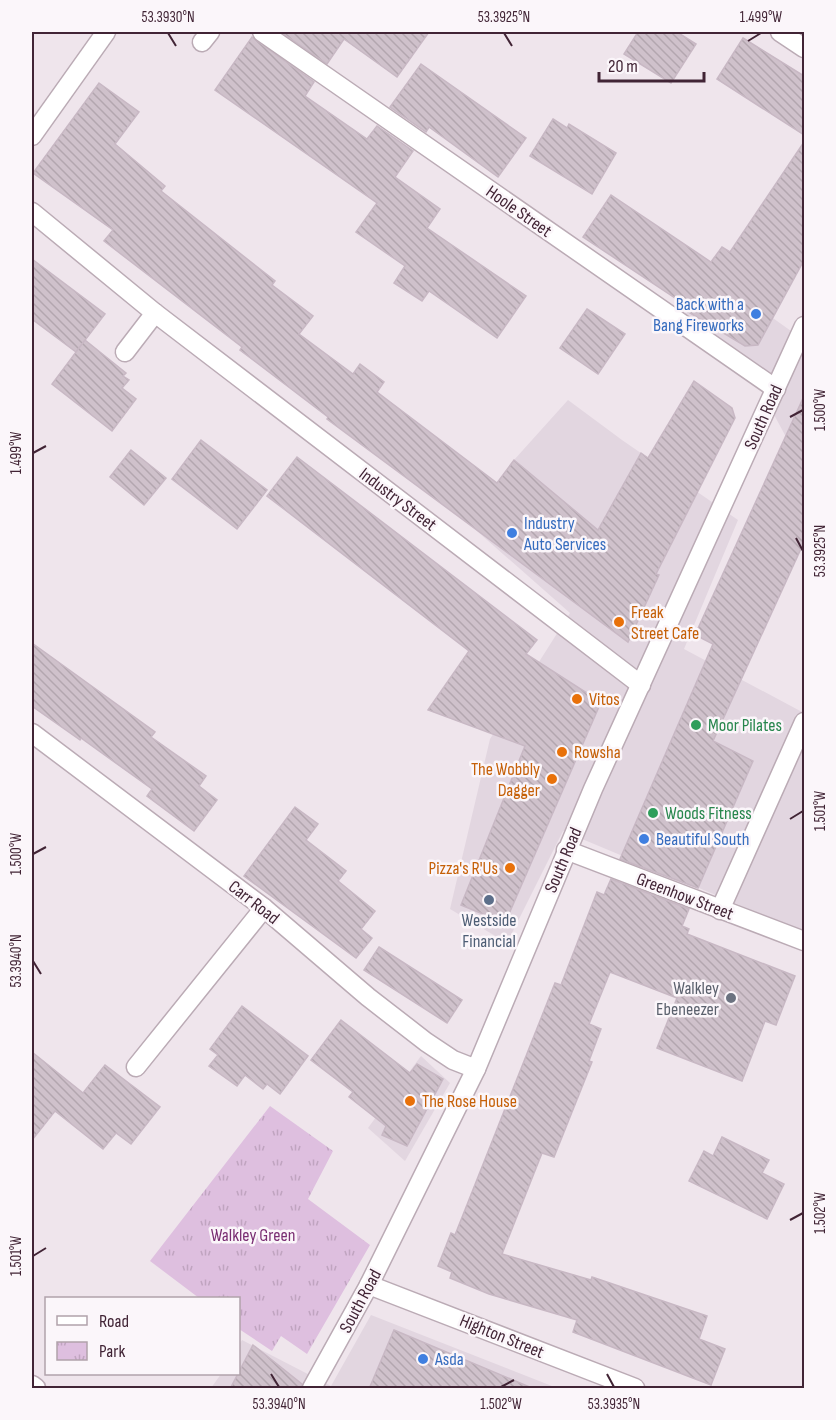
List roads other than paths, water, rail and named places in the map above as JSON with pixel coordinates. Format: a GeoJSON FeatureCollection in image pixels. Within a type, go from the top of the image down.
{"type":"FeatureCollection","features":[{"type":"Feature","properties":{"kind":"street"},"geometry":{"type":"LineString","coordinates":[[32,136],[106,32]]}},
{"type":"Feature","properties":{"kind":"street","name":"Hoole Street"},"geometry":{"type":"LineString","coordinates":[[262,32],[776,389]]}},
{"type":"Feature","properties":{"kind":"street"},"geometry":{"type":"LineString","coordinates":[[780,32],[804,48]]}},
{"type":"Feature","properties":{"kind":"street","name":"Industry Street"},"geometry":{"type":"LineString","coordinates":[[38,218],[155,313],[641,685]]}},
{"type":"Feature","properties":{"kind":"street"},"geometry":{"type":"LineString","coordinates":[[125,352],[155,313]]}},
{"type":"Feature","properties":{"kind":"street","name":"South Road"},"geometry":{"type":"LineString","coordinates":[[312,1389],[369,1285],[476,1070],[566,850],[804,326]]}},
{"type":"Feature","properties":{"kind":"street"},"geometry":{"type":"LineString","coordinates":[[720,910],[804,722]]}},
{"type":"Feature","properties":{"kind":"street","name":"Carr Road"},"geometry":{"type":"LineString","coordinates":[[34,740],[264,908],[368,997],[426,1042],[453,1060],[476,1070]]}},
{"type":"Feature","properties":{"kind":"street","name":"Greenhow Street"},"geometry":{"type":"LineString","coordinates":[[566,850],[804,941]]}},
{"type":"Feature","properties":{"kind":"street"},"geometry":{"type":"LineString","coordinates":[[136,1067],[264,908]]}},
{"type":"Feature","properties":{"kind":"street","name":"Highton Street"},"geometry":{"type":"LineString","coordinates":[[369,1285],[635,1389]]}},
{"type":"Feature","properties":{"kind":"street"},"geometry":{"type":"LineString","coordinates":[[32,1385],[36,1389]]}},
{"type":"Feature","properties":{"kind":"place","name":"Back with a Bang Fireworks"},"geometry":{"type":"Point","coordinates":[756,314]}},
{"type":"Feature","properties":{"kind":"place","name":"Industry Auto Services"},"geometry":{"type":"Point","coordinates":[512,533]}},
{"type":"Feature","properties":{"kind":"place","name":"Freak Street Cafe"},"geometry":{"type":"Point","coordinates":[619,622]}},
{"type":"Feature","properties":{"kind":"place","name":"Vitos"},"geometry":{"type":"Point","coordinates":[577,699]}},
{"type":"Feature","properties":{"kind":"place","name":"Moor Pilates"},"geometry":{"type":"Point","coordinates":[696,725]}},
{"type":"Feature","properties":{"kind":"place","name":"Rowsha"},"geometry":{"type":"Point","coordinates":[562,752]}},
{"type":"Feature","properties":{"kind":"place","name":"The Wobbly Dagger"},"geometry":{"type":"Point","coordinates":[552,779]}},
{"type":"Feature","properties":{"kind":"place","name":"Woods Fitness"},"geometry":{"type":"Point","coordinates":[653,813]}},
{"type":"Feature","properties":{"kind":"place","name":"Beautiful South"},"geometry":{"type":"Point","coordinates":[644,839]}},
{"type":"Feature","properties":{"kind":"place","name":"Pizza's R'Us"},"geometry":{"type":"Point","coordinates":[510,868]}},
{"type":"Feature","properties":{"kind":"place","name":"Westside Financial"},"geometry":{"type":"Point","coordinates":[489,900]}},
{"type":"Feature","properties":{"kind":"place","name":"Walkley Ebeneezer"},"geometry":{"type":"Point","coordinates":[731,998]}},
{"type":"Feature","properties":{"kind":"place","name":"The Rose House"},"geometry":{"type":"Point","coordinates":[410,1101]}},
{"type":"Feature","properties":{"kind":"place","name":"Asda"},"geometry":{"type":"Point","coordinates":[423,1359]}},
{"type":"Feature","properties":{"kind":"park label","name":"Walkley Green"},"geometry":{"type":"Point","coordinates":[253,1235]}}]}
